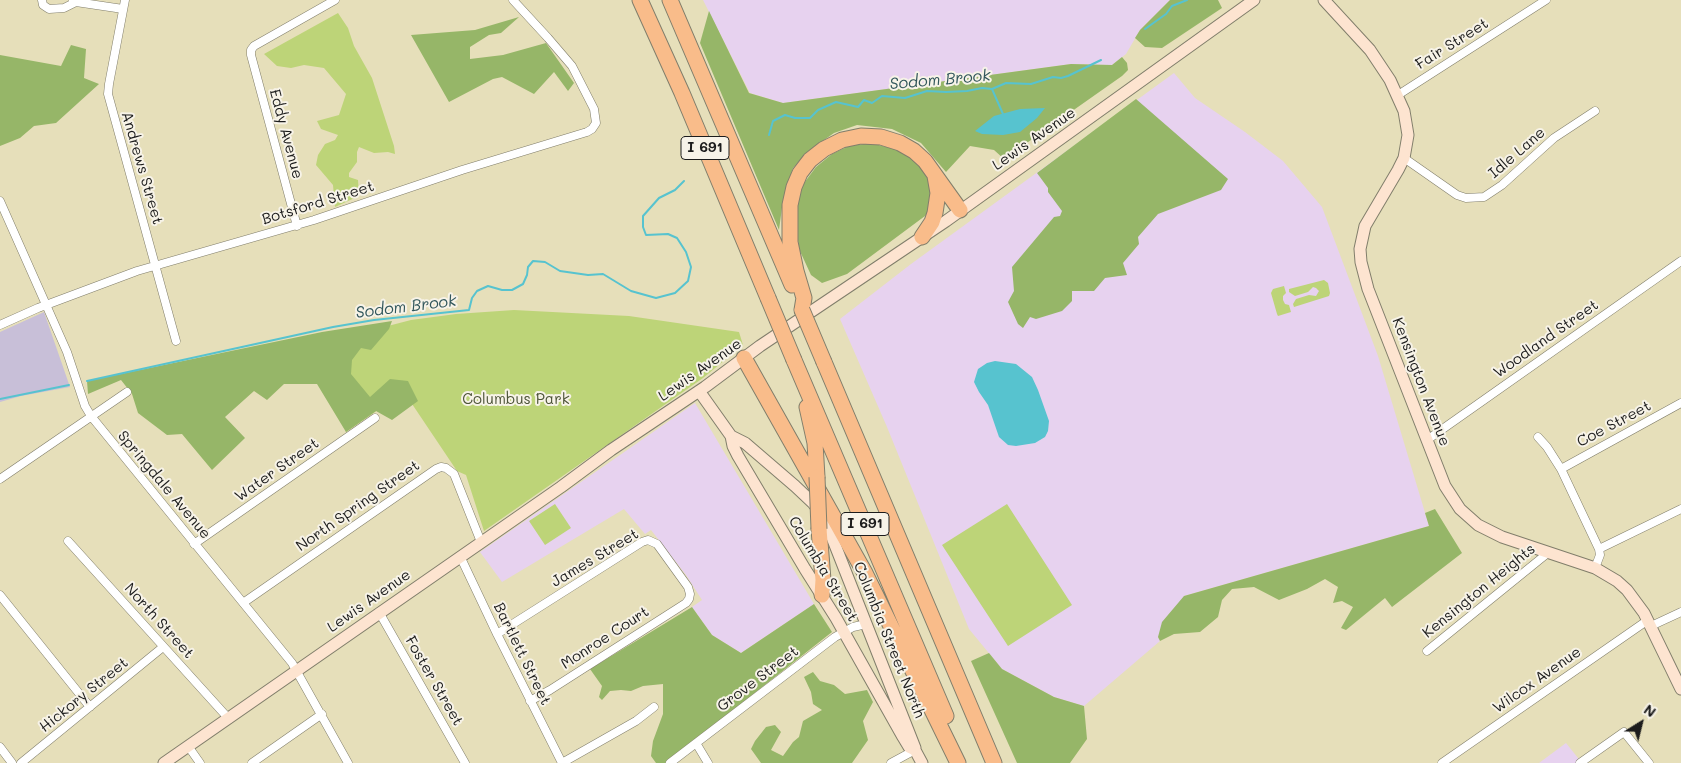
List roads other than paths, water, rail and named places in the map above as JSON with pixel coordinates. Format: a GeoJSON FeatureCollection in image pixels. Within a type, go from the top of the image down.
{"type":"FeatureCollection","features":[{"type":"Feature","properties":{"kind":"highway","name":"I 691"},"geometry":{"type":"LineString","coordinates":[[640,0],[676,78],[795,364],[966,763]]}},
{"type":"Feature","properties":{"kind":"highway","name":"I 691"},"geometry":{"type":"LineString","coordinates":[[670,0],[794,280],[804,298],[802,310],[994,763]]}},
{"type":"Feature","properties":{"kind":"highway"},"geometry":{"type":"LineString","coordinates":[[794,280],[790,242],[790,206],[793,191],[798,176],[808,162],[816,154],[833,144],[847,139],[866,136],[881,137],[895,141],[914,151],[925,161],[960,210]]}},
{"type":"Feature","properties":{"kind":"highway"},"geometry":{"type":"LineString","coordinates":[[922,237],[932,222],[936,210],[938,189],[934,172]]}},
{"type":"Feature","properties":{"kind":"highway"},"geometry":{"type":"LineString","coordinates":[[744,358],[861,566],[958,763]]}},
{"type":"Feature","properties":{"kind":"highway"},"geometry":{"type":"LineString","coordinates":[[795,364],[795,376],[812,426],[815,447],[823,583],[822,595]]}},
{"type":"Feature","properties":{"kind":"main road","name":"Lewis Avenue"},"geometry":{"type":"LineString","coordinates":[[164,763],[611,450],[700,391],[744,358],[922,237],[1254,0]]}},
{"type":"Feature","properties":{"kind":"main road","name":"Kensington Avenue"},"geometry":{"type":"LineString","coordinates":[[1324,0],[1354,30],[1385,72],[1398,95],[1407,124],[1408,135],[1404,158],[1365,226],[1360,249],[1361,262],[1368,289],[1449,492],[1460,509],[1469,518],[1490,531],[1595,568],[1617,581],[1636,601],[1649,623],[1681,689]]}},
{"type":"Feature","properties":{"kind":"main road","name":"Columbia Street"},"geometry":{"type":"LineString","coordinates":[[700,391],[731,436],[738,456],[844,632],[908,746],[915,750],[922,763]]}},
{"type":"Feature","properties":{"kind":"main road","name":"Columbia Street North"},"geometry":{"type":"LineString","coordinates":[[731,436],[750,448],[800,490],[818,509],[828,528],[913,740],[915,750]]}},
{"type":"Feature","properties":{"kind":"street"},"geometry":{"type":"LineString","coordinates":[[42,0],[43,5],[49,9],[64,8],[74,1],[123,9]]}},
{"type":"Feature","properties":{"kind":"street","name":"Andrews Street"},"geometry":{"type":"LineString","coordinates":[[125,0],[108,94],[176,342]]}},
{"type":"Feature","properties":{"kind":"street","name":"Eddy Avenue"},"geometry":{"type":"LineString","coordinates":[[296,226],[252,60],[251,50],[254,46],[335,0]]}},
{"type":"Feature","properties":{"kind":"street","name":"Botsford Street"},"geometry":{"type":"LineString","coordinates":[[0,325],[137,271],[296,226],[592,129],[596,123],[594,110],[572,66],[513,0]]}},
{"type":"Feature","properties":{"kind":"street","name":"Fair Street"},"geometry":{"type":"LineString","coordinates":[[1398,95],[1546,0]]}},
{"type":"Feature","properties":{"kind":"street","name":"Idle Lane"},"geometry":{"type":"LineString","coordinates":[[1404,158],[1457,195],[1466,198],[1484,196],[1502,185],[1554,138],[1595,111]]}},
{"type":"Feature","properties":{"kind":"street","name":"Springdale Avenue"},"geometry":{"type":"LineString","coordinates":[[0,201],[69,359],[85,406],[91,416],[286,654],[322,714],[348,763]]}},
{"type":"Feature","properties":{"kind":"street","name":"Woodland Street"},"geometry":{"type":"LineString","coordinates":[[1427,440],[1681,261]]}},
{"type":"Feature","properties":{"kind":"street"},"geometry":{"type":"LineString","coordinates":[[0,478],[127,392]]}},
{"type":"Feature","properties":{"kind":"street","name":"Coe Street"},"geometry":{"type":"LineString","coordinates":[[1560,469],[1681,403]]}},
{"type":"Feature","properties":{"kind":"street","name":"Water Street"},"geometry":{"type":"LineString","coordinates":[[194,544],[376,418]]}},
{"type":"Feature","properties":{"kind":"street"},"geometry":{"type":"LineString","coordinates":[[1538,437],[1547,447],[1560,469],[1599,549],[1600,555],[1595,568]]}},
{"type":"Feature","properties":{"kind":"street","name":"North Spring Street"},"geometry":{"type":"LineString","coordinates":[[243,603],[428,474],[441,467],[454,474],[481,542]]}},
{"type":"Feature","properties":{"kind":"street"},"geometry":{"type":"LineString","coordinates":[[1599,549],[1681,509]]}},
{"type":"Feature","properties":{"kind":"street","name":"James Street"},"geometry":{"type":"LineString","coordinates":[[497,634],[648,540],[657,544],[688,587],[690,594]]}},
{"type":"Feature","properties":{"kind":"street","name":"North Street"},"geometry":{"type":"LineString","coordinates":[[68,541],[229,719]]}},
{"type":"Feature","properties":{"kind":"street","name":"Kensington Heights"},"geometry":{"type":"LineString","coordinates":[[1427,651],[1549,552]]}},
{"type":"Feature","properties":{"kind":"street","name":"Bartlett Street"},"geometry":{"type":"LineString","coordinates":[[460,556],[562,763]]}},
{"type":"Feature","properties":{"kind":"street","name":"Monroe Court"},"geometry":{"type":"LineString","coordinates":[[530,700],[550,690],[686,603],[690,594]]}},
{"type":"Feature","properties":{"kind":"street"},"geometry":{"type":"LineString","coordinates":[[0,595],[90,707]]}},
{"type":"Feature","properties":{"kind":"street","name":"Foster Street"},"geometry":{"type":"LineString","coordinates":[[379,612],[465,763]]}},
{"type":"Feature","properties":{"kind":"street","name":"Wilcox Avenue"},"geometry":{"type":"LineString","coordinates":[[1442,763],[1649,623],[1681,612]]}},
{"type":"Feature","properties":{"kind":"street","name":"Grove Street"},"geometry":{"type":"LineString","coordinates":[[670,763],[844,632],[855,626],[866,624]]}},
{"type":"Feature","properties":{"kind":"street","name":"Hickory Street"},"geometry":{"type":"LineString","coordinates":[[21,763],[163,647]]}},
{"type":"Feature","properties":{"kind":"street"},"geometry":{"type":"LineString","coordinates":[[562,763],[636,721],[654,707]]}},
{"type":"Feature","properties":{"kind":"street"},"geometry":{"type":"LineString","coordinates":[[252,763],[322,714]]}},
{"type":"Feature","properties":{"kind":"street"},"geometry":{"type":"LineString","coordinates":[[1580,763],[1624,732],[1650,763]]}},
{"type":"Feature","properties":{"kind":"street"},"geometry":{"type":"LineString","coordinates":[[696,744],[708,763]]}},
{"type":"Feature","properties":{"kind":"street"},"geometry":{"type":"LineString","coordinates":[[188,746],[200,763]]}},
{"type":"Feature","properties":{"kind":"street"},"geometry":{"type":"LineString","coordinates":[[0,747],[12,763]]}},
{"type":"Feature","properties":{"kind":"street"},"geometry":{"type":"LineString","coordinates":[[891,763],[915,750]]}},
{"type":"Feature","properties":{"kind":"water"},"geometry":{"type":"Polygon","coordinates":[[[1045,108],[1037,118],[1020,132],[1003,135],[982,134],[975,131],[994,116],[1020,109],[1045,108]]]}},
{"type":"Feature","properties":{"kind":"water"},"geometry":{"type":"Polygon","coordinates":[[[995,361],[1016,364],[1032,377],[1049,421],[1045,437],[1035,443],[1016,446],[1008,445],[999,437],[988,405],[974,382],[978,369],[987,363],[995,361]]]}},
{"type":"Feature","properties":{"kind":"waterway","name":"Sodom Brook"},"geometry":{"type":"LineString","coordinates":[[1145,29],[1166,14],[1172,6],[1187,0]]}},
{"type":"Feature","properties":{"kind":"waterway","name":"Sodom Brook"},"geometry":{"type":"LineString","coordinates":[[769,135],[773,121],[785,115],[795,118],[810,118],[818,110],[836,102],[858,107],[864,100],[872,103],[882,96],[905,98],[927,91],[967,91],[982,88],[992,89],[1006,83],[1031,84],[1053,77],[1061,78],[1068,76],[1101,60]]}},
{"type":"Feature","properties":{"kind":"waterway"},"geometry":{"type":"LineString","coordinates":[[992,89],[1003,114]]}},
{"type":"Feature","properties":{"kind":"waterway","name":"Sodom Brook"},"geometry":{"type":"LineString","coordinates":[[87,381],[333,327],[374,320],[469,310],[472,298],[477,291],[488,286],[502,290],[512,290],[523,284],[528,267],[533,261],[545,262],[560,271],[588,275],[603,274],[631,291],[656,298],[675,293],[688,281],[691,267],[686,252],[677,238],[668,234],[646,235],[643,227],[643,216],[659,198],[675,190],[684,181]]}},
{"type":"Feature","properties":{"kind":"waterway","name":"Sodom Brook"},"geometry":{"type":"LineString","coordinates":[[0,399],[69,385]]}},
{"type":"Feature","properties":{"kind":"park label","name":"Columbus Park"},"geometry":{"type":"Point","coordinates":[516,399]}}]}
